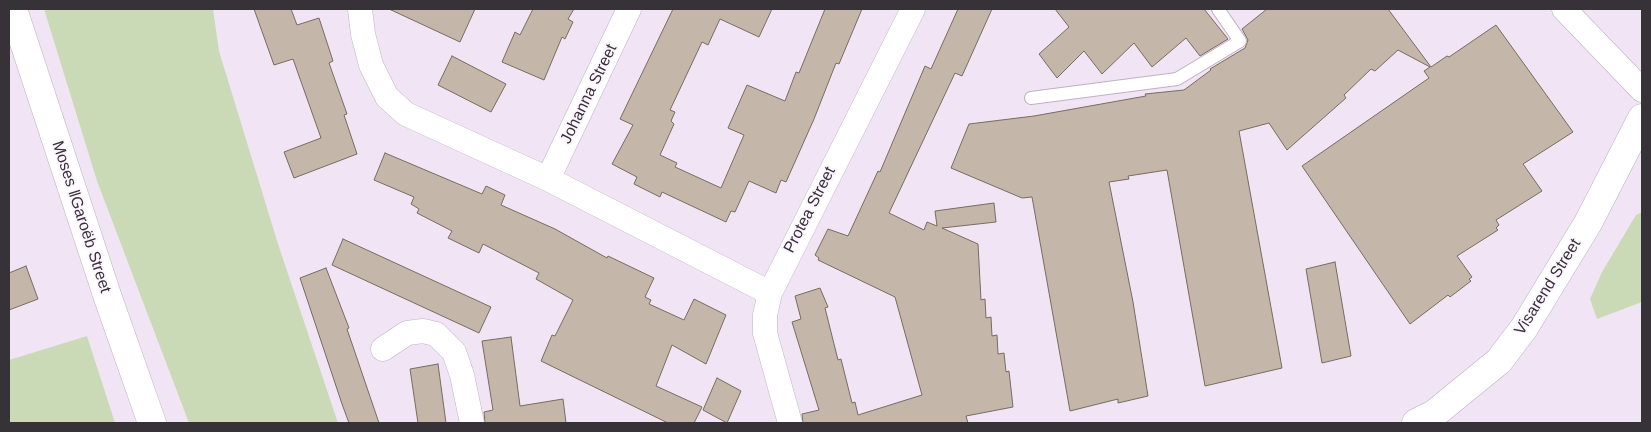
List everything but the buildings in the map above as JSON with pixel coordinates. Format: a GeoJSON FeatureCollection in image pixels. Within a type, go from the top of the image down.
{"type":"FeatureCollection","features":[{"type":"Feature","properties":{"kind":"main road","name":"Moses ǁGaroëb Street"},"geometry":{"type":"LineString","coordinates":[[13,9],[108,298],[152,423]]}},
{"type":"Feature","properties":{"kind":"main road","name":"Visarend Street"},"geometry":{"type":"LineString","coordinates":[[1416,423],[1434,414],[1499,361],[1524,328],[1588,223],[1642,118]]}},
{"type":"Feature","properties":{"kind":"street"},"geometry":{"type":"LineString","coordinates":[[360,9],[363,34],[371,66],[387,97],[406,114],[548,179],[770,293]]}},
{"type":"Feature","properties":{"kind":"street","name":"Johanna Street"},"geometry":{"type":"LineString","coordinates":[[548,179],[629,9]]}},
{"type":"Feature","properties":{"kind":"street","name":"Protea Street"},"geometry":{"type":"LineString","coordinates":[[790,423],[765,332],[765,315],[770,293],[913,9]]}},
{"type":"Feature","properties":{"kind":"street"},"geometry":{"type":"LineString","coordinates":[[1564,9],[1642,90]]}},
{"type":"Feature","properties":{"kind":"street"},"geometry":{"type":"LineString","coordinates":[[384,350],[407,333],[423,331],[436,334],[454,352],[462,375],[472,423]]}},
{"type":"Feature","properties":{"kind":"lane"},"geometry":{"type":"LineString","coordinates":[[1031,98],[1177,79],[1240,41],[1218,9]]}},
{"type":"Feature","properties":{"kind":"green space"},"geometry":{"type":"Polygon","coordinates":[[[44,9],[213,9],[219,51],[278,244],[338,423],[189,423],[97,181],[44,9]]]}},
{"type":"Feature","properties":{"kind":"green space"},"geometry":{"type":"Polygon","coordinates":[[[1642,212],[1642,302],[1597,319],[1590,299],[1602,272],[1636,215],[1642,212]]]}},
{"type":"Feature","properties":{"kind":"green space"},"geometry":{"type":"Polygon","coordinates":[[[87,336],[115,423],[9,423],[9,360],[87,336]]]}}]}
